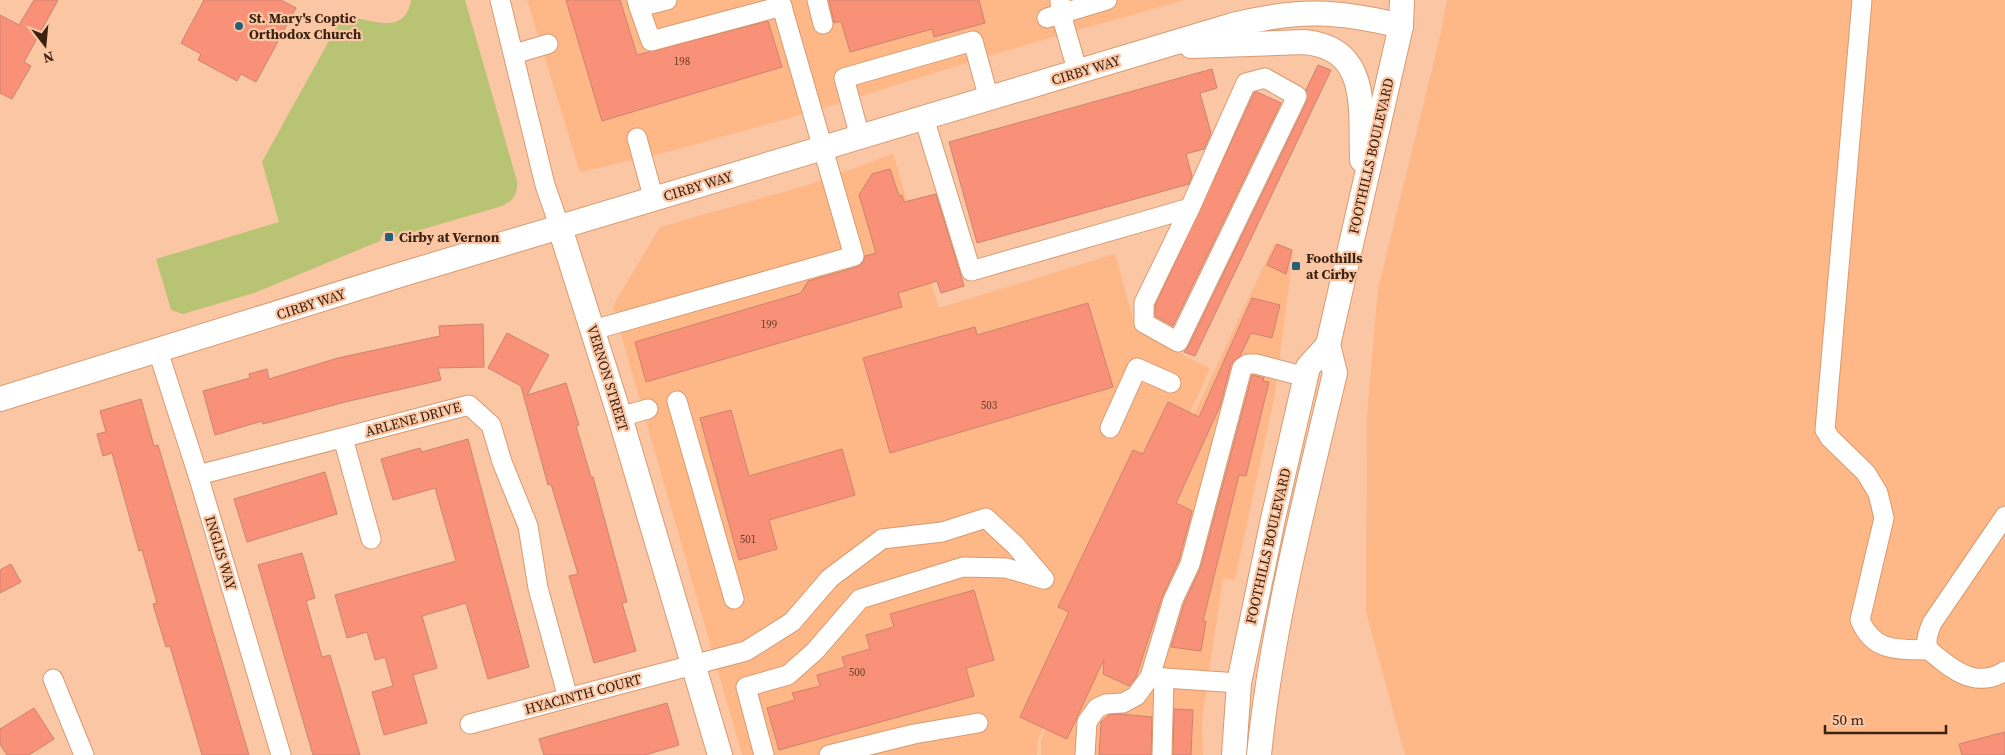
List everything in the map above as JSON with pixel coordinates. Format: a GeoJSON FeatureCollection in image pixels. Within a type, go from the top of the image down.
{"type":"FeatureCollection","features":[{"type":"Feature","properties":{"kind":"main road"},"geometry":{"type":"LineString","coordinates":[[1402,0],[1402,26]]}},
{"type":"Feature","properties":{"kind":"main road"},"geometry":{"type":"LineString","coordinates":[[1402,26],[1419,0]]}},
{"type":"Feature","properties":{"kind":"main road","name":"CIRBY WAY"},"geometry":{"type":"LineString","coordinates":[[0,399],[1233,25],[1285,14],[1311,12],[1352,14],[1402,26]]}},
{"type":"Feature","properties":{"kind":"main road","name":"FOOTHILLS BOULEVARD"},"geometry":{"type":"LineString","coordinates":[[1259,755],[1267,688],[1284,590],[1335,373],[1328,344],[1402,26]]}},
{"type":"Feature","properties":{"kind":"main road"},"geometry":{"type":"LineString","coordinates":[[1159,47],[1304,42],[1317,43],[1337,50],[1354,72],[1359,93],[1363,194]]}},
{"type":"Feature","properties":{"kind":"main road","name":"VERNON STREET"},"geometry":{"type":"LineString","coordinates":[[560,228],[620,417],[695,665],[720,755]]}},
{"type":"Feature","properties":{"kind":"main road","name":"FOOTHILLS BOULEVARD"},"geometry":{"type":"LineString","coordinates":[[1234,755],[1239,683],[1308,367],[1328,344]]}},
{"type":"Feature","properties":{"kind":"street","name":"VERNON STREET"},"geometry":{"type":"LineString","coordinates":[[500,0],[545,185],[560,228]]}},
{"type":"Feature","properties":{"kind":"street"},"geometry":{"type":"LineString","coordinates":[[593,330],[854,256],[781,3],[651,41],[638,4],[667,0]]}},
{"type":"Feature","properties":{"kind":"street"},"geometry":{"type":"LineString","coordinates":[[817,0],[823,24]]}},
{"type":"Feature","properties":{"kind":"street"},"geometry":{"type":"LineString","coordinates":[[1078,73],[1056,11],[1107,0]]}},
{"type":"Feature","properties":{"kind":"street"},"geometry":{"type":"LineString","coordinates":[[1862,0],[1825,430],[1830,438],[1866,473],[1878,493],[1884,518],[1860,620],[1865,632],[1884,647],[1929,650],[1954,670],[1975,680],[1986,680],[2005,671]]}},
{"type":"Feature","properties":{"kind":"street"},"geometry":{"type":"LineString","coordinates":[[860,137],[844,78],[973,41],[989,99]]}},
{"type":"Feature","properties":{"kind":"street"},"geometry":{"type":"LineString","coordinates":[[514,54],[548,44]]}},
{"type":"Feature","properties":{"kind":"street"},"geometry":{"type":"LineString","coordinates":[[924,118],[971,271],[1190,208],[1246,83],[1265,78],[1296,96],[1178,342],[1144,323],[1144,303],[1190,208]]}},
{"type":"Feature","properties":{"kind":"street"},"geometry":{"type":"LineString","coordinates":[[636,138],[654,200]]}},
{"type":"Feature","properties":{"kind":"street","name":"INGLIS WAY"},"geometry":{"type":"LineString","coordinates":[[158,351],[198,475],[281,755]]}},
{"type":"Feature","properties":{"kind":"street"},"geometry":{"type":"LineString","coordinates":[[1162,755],[1157,677],[1173,600],[1190,564],[1242,368],[1248,364],[1256,364],[1306,377]]}},
{"type":"Feature","properties":{"kind":"street"},"geometry":{"type":"LineString","coordinates":[[1110,428],[1137,368],[1171,383]]}},
{"type":"Feature","properties":{"kind":"street"},"geometry":{"type":"LineString","coordinates":[[677,401],[734,598]]}},
{"type":"Feature","properties":{"kind":"street","name":"ARLENE DRIVE"},"geometry":{"type":"LineString","coordinates":[[198,475],[468,405],[491,424],[502,462],[528,526],[538,588],[568,698]]}},
{"type":"Feature","properties":{"kind":"street"},"geometry":{"type":"LineString","coordinates":[[620,417],[648,409]]}},
{"type":"Feature","properties":{"kind":"street"},"geometry":{"type":"LineString","coordinates":[[343,438],[371,539]]}},
{"type":"Feature","properties":{"kind":"street"},"geometry":{"type":"LineString","coordinates":[[1929,650],[1926,638],[1932,623],[2005,516]]}},
{"type":"Feature","properties":{"kind":"street","name":"HYACINTH COURT"},"geometry":{"type":"LineString","coordinates":[[470,724],[746,651],[792,622],[830,578],[882,539],[942,532],[986,518],[1016,545],[1044,579],[1006,568],[963,567],[860,599],[815,651],[788,675],[746,687],[764,755]]}},
{"type":"Feature","properties":{"kind":"street"},"geometry":{"type":"LineString","coordinates":[[1085,755],[1087,722],[1097,708],[1106,704],[1123,703],[1136,696],[1157,677],[1239,683]]}},
{"type":"Feature","properties":{"kind":"street"},"geometry":{"type":"LineString","coordinates":[[52,679],[84,755]]}},
{"type":"Feature","properties":{"kind":"street"},"geometry":{"type":"LineString","coordinates":[[829,755],[914,734],[978,722]]}},
{"type":"Feature","properties":{"kind":"shaded area"},"geometry":{"type":"Polygon","coordinates":[[[527,0],[1184,0],[1005,51],[797,116],[667,152],[580,172],[527,0]]]}},
{"type":"Feature","properties":{"kind":"shaded area"},"geometry":{"type":"Polygon","coordinates":[[[1447,0],[2005,0],[2005,755],[1405,755],[1366,612],[1367,415],[1378,289],[1440,37],[1447,0]]]}},
{"type":"Feature","properties":{"kind":"shaded area"},"geometry":{"type":"Polygon","coordinates":[[[893,154],[939,308],[1115,254],[1136,330],[1210,369],[1038,740],[1037,755],[742,755],[613,306],[660,227],[805,186],[893,154]]]}},
{"type":"Feature","properties":{"kind":"shaded area"},"geometry":{"type":"Polygon","coordinates":[[[1274,244],[1293,253],[1275,394],[1236,574],[1234,580],[1223,578],[1202,719],[1203,755],[1041,755],[1041,740],[1274,244]]]}},
{"type":"Feature","properties":{"kind":"green space"},"geometry":{"type":"Polygon","coordinates":[[[411,0],[465,0],[517,181],[517,190],[512,199],[502,206],[393,238],[391,233],[382,236],[380,241],[254,293],[183,314],[171,310],[156,259],[279,222],[262,162],[341,19],[350,18],[391,23],[400,20],[407,13],[411,0]]]}},
{"type":"Feature","properties":{"kind":"building"},"geometry":{"type":"Polygon","coordinates":[[[34,0],[58,0],[24,62],[31,66],[12,99],[0,93],[0,15],[19,25],[34,0]]]}},
{"type":"Feature","properties":{"kind":"building","name":"St. Mary's Coptic Orthodox Church"},"geometry":{"type":"Polygon","coordinates":[[[204,0],[281,0],[296,8],[256,82],[241,74],[237,81],[198,60],[201,54],[181,43],[204,0]]]}},
{"type":"Feature","properties":{"kind":"building"},"geometry":{"type":"Polygon","coordinates":[[[566,0],[620,0],[637,55],[768,21],[782,67],[602,121],[566,0]]]}},
{"type":"Feature","properties":{"kind":"building"},"geometry":{"type":"Polygon","coordinates":[[[829,0],[979,0],[985,23],[934,37],[932,29],[850,52],[841,21],[834,23],[829,0]]]}},
{"type":"Feature","properties":{"kind":"building"},"geometry":{"type":"Polygon","coordinates":[[[1318,65],[1331,70],[1195,356],[1184,352],[1307,101],[1306,90],[1318,65]]]}},
{"type":"Feature","properties":{"kind":"building"},"geometry":{"type":"Polygon","coordinates":[[[1212,69],[1217,88],[1200,93],[1211,133],[1204,149],[1186,154],[1192,176],[1189,184],[977,243],[949,142],[1212,69]]]}},
{"type":"Feature","properties":{"kind":"building"},"geometry":{"type":"Polygon","coordinates":[[[1257,92],[1281,103],[1173,326],[1155,316],[1155,306],[1254,93],[1257,92]]]}},
{"type":"Feature","properties":{"kind":"building"},"geometry":{"type":"Polygon","coordinates":[[[890,169],[899,196],[902,195],[904,202],[936,194],[964,286],[941,293],[937,281],[898,293],[902,307],[646,382],[635,342],[801,293],[808,281],[857,267],[862,263],[865,256],[876,253],[859,195],[872,174],[890,169]]]}},
{"type":"Feature","properties":{"kind":"building"},"geometry":{"type":"Polygon","coordinates":[[[1277,244],[1292,250],[1286,274],[1267,265],[1277,244]]]}},
{"type":"Feature","properties":{"kind":"building"},"geometry":{"type":"Polygon","coordinates":[[[1252,298],[1280,305],[1272,338],[1251,333],[1240,356],[1231,364],[1220,406],[1176,503],[1192,511],[1179,560],[1162,597],[1136,677],[1129,686],[1103,674],[1104,659],[1067,739],[1020,717],[1069,612],[1058,607],[1133,450],[1143,454],[1168,402],[1199,417],[1252,298]]]}},
{"type":"Feature","properties":{"kind":"building"},"geometry":{"type":"Polygon","coordinates":[[[1088,303],[1113,387],[890,453],[863,358],[975,327],[977,335],[1088,303]]]}},
{"type":"Feature","properties":{"kind":"building"},"geometry":{"type":"Polygon","coordinates":[[[483,324],[484,367],[438,368],[441,380],[345,402],[263,424],[262,421],[215,435],[203,391],[250,378],[249,374],[267,369],[269,379],[338,358],[440,336],[439,326],[483,324]]]}},
{"type":"Feature","properties":{"kind":"building"},"geometry":{"type":"Polygon","coordinates":[[[507,333],[549,355],[527,395],[566,383],[579,425],[576,426],[591,477],[593,477],[627,602],[622,603],[636,651],[594,663],[569,576],[578,574],[551,484],[548,485],[521,386],[488,368],[507,333]]]}},
{"type":"Feature","properties":{"kind":"building"},"geometry":{"type":"Polygon","coordinates":[[[1252,375],[1264,378],[1263,381],[1269,382],[1246,476],[1239,475],[1203,621],[1206,621],[1201,651],[1171,647],[1184,604],[1201,567],[1252,375]]]}},
{"type":"Feature","properties":{"kind":"building"},"geometry":{"type":"Polygon","coordinates":[[[141,399],[154,446],[158,445],[249,755],[202,755],[170,646],[166,647],[153,604],[157,603],[142,550],[139,551],[112,453],[103,456],[97,434],[106,432],[100,411],[141,399]]]}},
{"type":"Feature","properties":{"kind":"building"},"geometry":{"type":"Polygon","coordinates":[[[731,410],[749,476],[842,449],[855,495],[769,520],[777,549],[739,560],[700,418],[731,410]]]}},
{"type":"Feature","properties":{"kind":"building"},"geometry":{"type":"Polygon","coordinates":[[[468,439],[529,667],[488,679],[466,603],[422,616],[437,668],[413,675],[427,723],[384,735],[372,692],[393,686],[385,657],[375,660],[367,632],[347,638],[335,595],[456,561],[435,488],[393,500],[381,459],[420,448],[422,452],[468,439]]]}},
{"type":"Feature","properties":{"kind":"building"},"geometry":{"type":"Polygon","coordinates":[[[325,472],[337,514],[247,542],[234,499],[325,472]]]}},
{"type":"Feature","properties":{"kind":"building"},"geometry":{"type":"Polygon","coordinates":[[[302,553],[315,598],[306,601],[322,657],[330,655],[360,755],[313,755],[258,565],[302,553]]]}},
{"type":"Feature","properties":{"kind":"building"},"geometry":{"type":"Polygon","coordinates":[[[11,564],[21,582],[0,593],[0,570],[11,564]]]}},
{"type":"Feature","properties":{"kind":"building"},"geometry":{"type":"Polygon","coordinates":[[[974,590],[994,660],[966,668],[974,696],[779,750],[767,708],[795,700],[792,693],[820,686],[817,675],[845,667],[842,657],[870,649],[866,635],[894,627],[890,614],[974,590]]]}},
{"type":"Feature","properties":{"kind":"building"},"geometry":{"type":"Polygon","coordinates":[[[667,703],[679,745],[645,755],[544,755],[539,739],[667,703]]]}},
{"type":"Feature","properties":{"kind":"building"},"geometry":{"type":"Polygon","coordinates":[[[34,708],[54,739],[29,755],[7,755],[0,744],[0,729],[34,708]]]}},
{"type":"Feature","properties":{"kind":"building"},"geometry":{"type":"Polygon","coordinates":[[[1174,709],[1193,710],[1191,755],[1173,755],[1174,709]]]}},
{"type":"Feature","properties":{"kind":"building"},"geometry":{"type":"Polygon","coordinates":[[[1120,714],[1152,717],[1151,755],[1099,755],[1101,722],[1109,715],[1120,714]]]}},
{"type":"Feature","properties":{"kind":"building"},"geometry":{"type":"Polygon","coordinates":[[[2005,732],[2005,755],[1962,755],[1959,744],[2005,732]]]}},
{"type":"Feature","properties":{"kind":"place","name":"St. Mary's Coptic Orthodox Church"},"geometry":{"type":"Point","coordinates":[239,26]}},
{"type":"Feature","properties":{"kind":"place","name":"Cirby at Vernon"},"geometry":{"type":"Point","coordinates":[389,237]}},
{"type":"Feature","properties":{"kind":"place","name":"Foothills at Cirby"},"geometry":{"type":"Point","coordinates":[1296,266]}}]}
